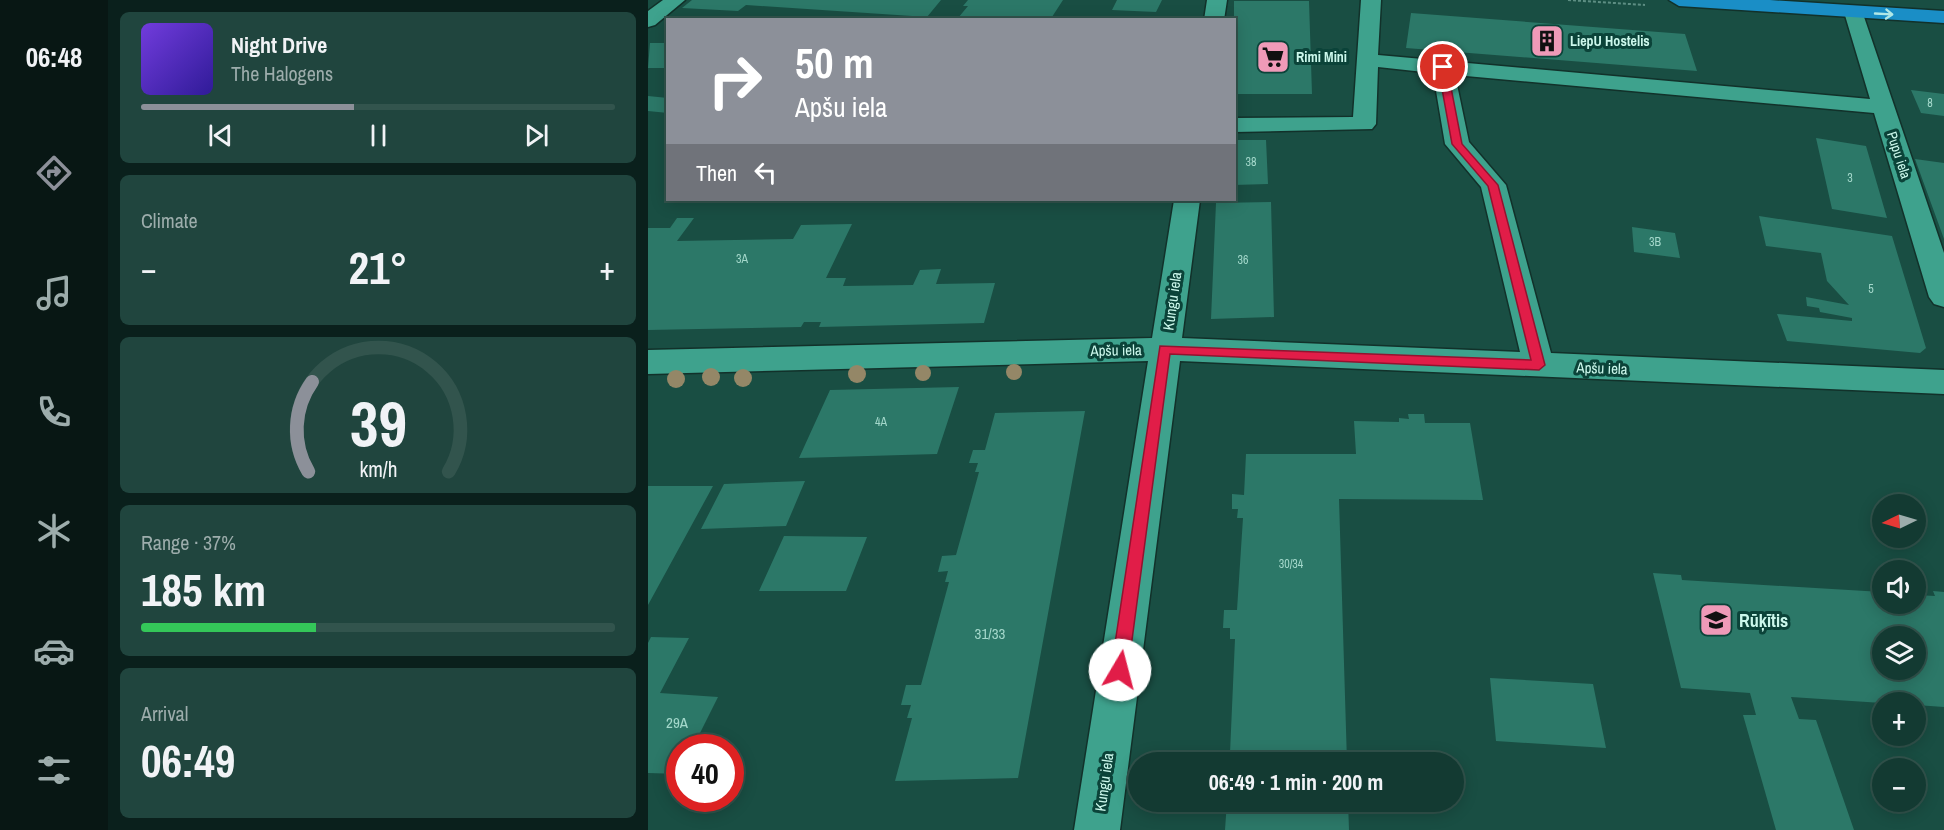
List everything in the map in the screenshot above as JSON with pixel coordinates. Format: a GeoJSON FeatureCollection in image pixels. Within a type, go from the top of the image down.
{"type":"FeatureCollection","features":[{"type":"Feature","properties":{"kind":"highway"},"geometry":{"type":"LineString","coordinates":[[1679,0],[1944,18]]}},
{"type":"Feature","properties":{"kind":"street"},"geometry":{"type":"LineString","coordinates":[[648,21],[675,0]]}},
{"type":"Feature","properties":{"kind":"street"},"geometry":{"type":"LineString","coordinates":[[1214,18],[1217,0]]}},
{"type":"Feature","properties":{"kind":"street"},"geometry":{"type":"LineString","coordinates":[[1236,125],[1364,124],[1371,0]]}},
{"type":"Feature","properties":{"kind":"street","name":"Pupu iela"},"geometry":{"type":"LineString","coordinates":[[1854,12],[1944,297]]}},
{"type":"Feature","properties":{"kind":"street"},"geometry":{"type":"LineString","coordinates":[[1368,60],[1884,107]]}},
{"type":"Feature","properties":{"kind":"street"},"geometry":{"type":"LineString","coordinates":[[1443,67],[1457,144],[1493,185],[1539,365]]}},
{"type":"Feature","properties":{"kind":"street","name":"Kungu iela"},"geometry":{"type":"LineString","coordinates":[[1097,830],[1187,201]]}},
{"type":"Feature","properties":{"kind":"street","name":"Apšu iela"},"geometry":{"type":"LineString","coordinates":[[648,362],[1165,349],[1944,382]]}},
{"type":"Feature","properties":{"kind":"building"},"geometry":{"type":"Polygon","coordinates":[[[692,0],[941,0],[927,17],[746,5],[738,11],[682,8],[692,0]]]}},
{"type":"Feature","properties":{"kind":"building"},"geometry":{"type":"Polygon","coordinates":[[[968,0],[1063,0],[1051,18],[958,18],[968,6],[963,6],[968,0]]]}},
{"type":"Feature","properties":{"kind":"building"},"geometry":{"type":"Polygon","coordinates":[[[1117,0],[1162,0],[1156,12],[1112,10],[1117,0]]]}},
{"type":"Feature","properties":{"kind":"building","name":"Rimi Mini"},"geometry":{"type":"Polygon","coordinates":[[[1234,1],[1309,1],[1312,94],[1236,94],[1236,18],[1234,18],[1234,1]]]}},
{"type":"Feature","properties":{"kind":"building","name":"LiepU Hostelis"},"geometry":{"type":"Polygon","coordinates":[[[1411,13],[1685,34],[1697,71],[1406,48],[1411,13]]]}},
{"type":"Feature","properties":{"kind":"building"},"geometry":{"type":"Polygon","coordinates":[[[650,43],[666,43],[666,68],[648,68],[650,43]]]}},
{"type":"Feature","properties":{"kind":"building"},"geometry":{"type":"Polygon","coordinates":[[[1911,90],[1944,94],[1944,116],[1921,113],[1911,90]]]}},
{"type":"Feature","properties":{"kind":"building"},"geometry":{"type":"Polygon","coordinates":[[[648,96],[666,98],[666,113],[648,111],[648,96]]]}},
{"type":"Feature","properties":{"kind":"building"},"geometry":{"type":"Polygon","coordinates":[[[1816,138],[1866,146],[1887,218],[1832,209],[1816,138]]]}},
{"type":"Feature","properties":{"kind":"building"},"geometry":{"type":"Polygon","coordinates":[[[1236,140],[1266,140],[1268,184],[1236,185],[1236,140]]]}},
{"type":"Feature","properties":{"kind":"building"},"geometry":{"type":"Polygon","coordinates":[[[1915,159],[1944,163],[1944,239],[1915,159]]]}},
{"type":"Feature","properties":{"kind":"building"},"geometry":{"type":"Polygon","coordinates":[[[1271,202],[1274,317],[1211,319],[1216,203],[1271,202]]]}},
{"type":"Feature","properties":{"kind":"building"},"geometry":{"type":"Polygon","coordinates":[[[1759,216],[1892,236],[1926,348],[1920,353],[1787,341],[1777,314],[1852,321],[1852,318],[1820,312],[1819,308],[1807,306],[1806,297],[1849,305],[1827,281],[1821,253],[1766,246],[1759,216]]]}},
{"type":"Feature","properties":{"kind":"building"},"geometry":{"type":"Polygon","coordinates":[[[677,218],[694,218],[677,241],[793,239],[801,225],[852,224],[826,278],[846,278],[843,286],[913,285],[920,270],[941,269],[936,284],[995,283],[984,323],[819,327],[821,322],[804,322],[801,327],[648,330],[648,228],[670,228],[677,218]]]}},
{"type":"Feature","properties":{"kind":"building"},"geometry":{"type":"Polygon","coordinates":[[[1632,227],[1675,233],[1680,258],[1634,252],[1632,227]]]}},
{"type":"Feature","properties":{"kind":"building"},"geometry":{"type":"Polygon","coordinates":[[[959,387],[937,454],[799,458],[830,390],[959,387]]]}},
{"type":"Feature","properties":{"kind":"building"},"geometry":{"type":"Polygon","coordinates":[[[1085,411],[1018,778],[895,781],[912,718],[907,718],[911,705],[901,705],[906,685],[921,685],[949,582],[945,582],[948,571],[938,572],[942,556],[956,555],[979,472],[975,472],[978,463],[969,463],[973,450],[985,450],[995,413],[1085,411]]]}},
{"type":"Feature","properties":{"kind":"building"},"geometry":{"type":"Polygon","coordinates":[[[1408,414],[1424,414],[1425,423],[1470,423],[1483,500],[1339,499],[1347,752],[1230,752],[1235,639],[1230,639],[1230,628],[1223,628],[1224,610],[1237,610],[1243,518],[1237,518],[1238,509],[1232,509],[1232,494],[1244,495],[1246,454],[1356,454],[1354,421],[1399,422],[1399,418],[1409,419],[1408,414]]]}},
{"type":"Feature","properties":{"kind":"building"},"geometry":{"type":"Polygon","coordinates":[[[805,481],[786,526],[701,529],[724,484],[805,481]]]}},
{"type":"Feature","properties":{"kind":"building"},"geometry":{"type":"Polygon","coordinates":[[[648,486],[713,486],[648,605],[648,486]]]}},
{"type":"Feature","properties":{"kind":"building"},"geometry":{"type":"Polygon","coordinates":[[[784,536],[867,537],[846,591],[759,591],[784,536]]]}},
{"type":"Feature","properties":{"kind":"building"},"geometry":{"type":"Polygon","coordinates":[[[1653,573],[1681,575],[1682,580],[1872,591],[1872,614],[1926,614],[1926,596],[1935,596],[1933,591],[1944,592],[1944,707],[1926,706],[1926,692],[1872,692],[1872,702],[1791,697],[1799,719],[1816,720],[1854,830],[1776,830],[1743,715],[1756,715],[1750,693],[1681,688],[1653,573]]]}},
{"type":"Feature","properties":{"kind":"building"},"geometry":{"type":"Polygon","coordinates":[[[651,637],[689,638],[660,693],[718,697],[700,734],[666,734],[666,774],[648,773],[648,643],[651,637]]]}},
{"type":"Feature","properties":{"kind":"building"},"geometry":{"type":"Polygon","coordinates":[[[1490,678],[1593,684],[1606,748],[1496,741],[1490,678]]]}},
{"type":"Feature","properties":{"kind":"building"},"geometry":{"type":"Polygon","coordinates":[[[1226,812],[1348,812],[1349,830],[1225,830],[1226,812]]]}},
{"type":"Feature","properties":{"kind":"place","name":"LiepU Hostelis"},"geometry":{"type":"Point","coordinates":[1547,41]}},
{"type":"Feature","properties":{"kind":"place","name":"Rimi Mini"},"geometry":{"type":"Point","coordinates":[1273,57]}},
{"type":"Feature","properties":{"kind":"place","name":"Rūķītis"},"geometry":{"type":"Point","coordinates":[1716,620]}},
{"type":"Feature","properties":{"kind":"route"},"geometry":{"type":"LineString","coordinates":[[1120,670],[1165,349],[1539,365],[1493,185],[1457,144],[1443,67]]}}]}
